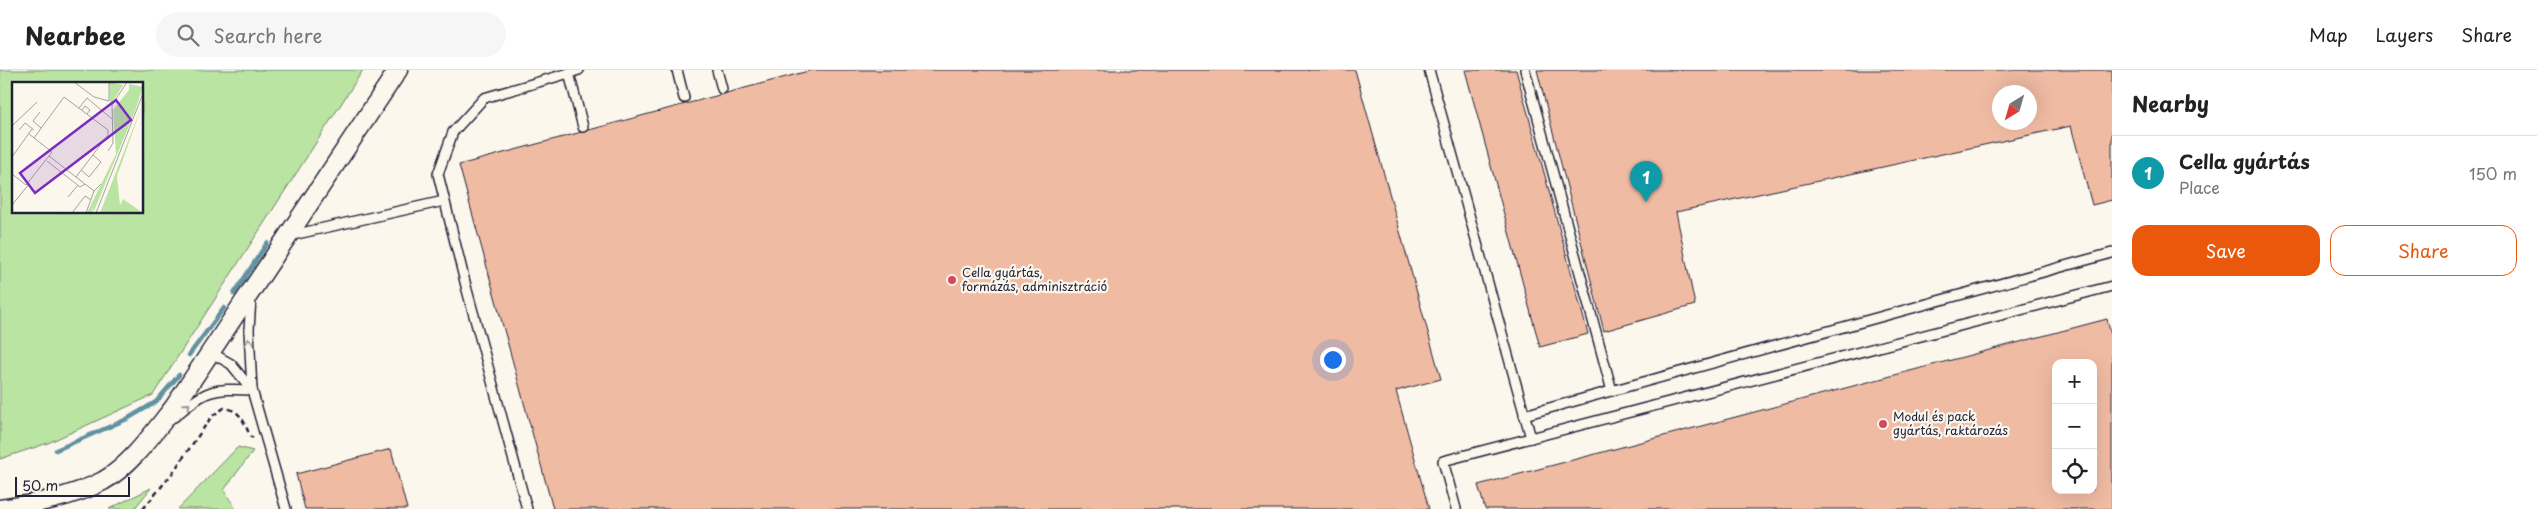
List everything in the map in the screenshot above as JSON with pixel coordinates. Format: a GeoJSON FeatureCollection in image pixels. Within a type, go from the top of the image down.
{"type":"FeatureCollection","features":[{"type":"Feature","properties":{"kind":"street"},"geometry":{"type":"LineString","coordinates":[[0,509],[71,494],[104,480],[150,438],[210,352],[398,70]]}},
{"type":"Feature","properties":{"kind":"lane"},"geometry":{"type":"LineString","coordinates":[[527,509],[438,174],[453,132],[484,98],[579,70]]}},
{"type":"Feature","properties":{"kind":"lane"},"geometry":{"type":"LineString","coordinates":[[677,70],[684,98]]}},
{"type":"Feature","properties":{"kind":"lane"},"geometry":{"type":"LineString","coordinates":[[717,70],[722,89]]}},
{"type":"Feature","properties":{"kind":"lane"},"geometry":{"type":"LineString","coordinates":[[1429,70],[1531,438]]}},
{"type":"Feature","properties":{"kind":"lane"},"geometry":{"type":"LineString","coordinates":[[1524,70],[1612,391]]}},
{"type":"Feature","properties":{"kind":"lane"},"geometry":{"type":"LineString","coordinates":[[569,73],[583,127]]}},
{"type":"Feature","properties":{"kind":"lane"},"geometry":{"type":"LineString","coordinates":[[286,237],[444,201]]}},
{"type":"Feature","properties":{"kind":"lane"},"geometry":{"type":"LineString","coordinates":[[1524,415],[2112,253]]}},
{"type":"Feature","properties":{"kind":"lane"},"geometry":{"type":"LineString","coordinates":[[255,284],[249,308],[252,390],[286,509]]}},
{"type":"Feature","properties":{"kind":"lane"},"geometry":{"type":"LineString","coordinates":[[1456,509],[1443,461],[2112,286]]}},
{"type":"Feature","properties":{"kind":"lane"},"geometry":{"type":"LineString","coordinates":[[210,352],[230,364],[252,390]]}},
{"type":"Feature","properties":{"kind":"lane"},"geometry":{"type":"LineString","coordinates":[[150,438],[197,398],[219,388],[252,390]]}},
{"type":"Feature","properties":{"kind":"path"},"geometry":{"type":"LineString","coordinates":[[143,509],[171,475],[212,416],[224,408],[233,409],[242,416],[250,436],[255,439],[264,436]]}},
{"type":"Feature","properties":{"kind":"green space"},"geometry":{"type":"Polygon","coordinates":[[[0,70],[363,70],[153,395],[48,443],[0,459],[0,70]]]}},
{"type":"Feature","properties":{"kind":"green space"},"geometry":{"type":"Polygon","coordinates":[[[238,447],[253,451],[224,490],[236,509],[178,509],[238,447]]]}},
{"type":"Feature","properties":{"kind":"green space"},"geometry":{"type":"Polygon","coordinates":[[[151,488],[134,509],[109,509],[151,488]]]}},
{"type":"Feature","properties":{"kind":"building","name":"Cella gyártás, formázás, adminisztráció"},"geometry":{"type":"Polygon","coordinates":[[[812,70],[1355,70],[1441,379],[1396,391],[1429,509],[553,509],[459,165],[812,70]]]}},
{"type":"Feature","properties":{"kind":"building"},"geometry":{"type":"Polygon","coordinates":[[[1465,70],[1516,70],[1588,334],[1540,347],[1465,70]]]}},
{"type":"Feature","properties":{"kind":"building"},"geometry":{"type":"Polygon","coordinates":[[[1537,70],[2112,70],[2112,200],[2092,205],[2071,126],[1676,212],[1695,305],[1604,331],[1537,70]]]}},
{"type":"Feature","properties":{"kind":"building","name":"Modul és pack gyártás, raktározás"},"geometry":{"type":"Polygon","coordinates":[[[2107,319],[2112,339],[2112,509],[1485,509],[1478,485],[2107,319]]]}},
{"type":"Feature","properties":{"kind":"building"},"geometry":{"type":"Polygon","coordinates":[[[391,449],[407,509],[305,509],[296,474],[391,449]]]}},
{"type":"Feature","properties":{"kind":"waterway"},"geometry":{"type":"LineString","coordinates":[[234,294],[267,243]]}},
{"type":"Feature","properties":{"kind":"waterway"},"geometry":{"type":"LineString","coordinates":[[189,355],[224,308]]}},
{"type":"Feature","properties":{"kind":"waterway"},"geometry":{"type":"LineString","coordinates":[[56,450],[127,419],[156,402],[179,375]]}},
{"type":"Feature","properties":{"kind":"place","name":"Cella gyártás"},"geometry":{"type":"Point","coordinates":[1646,202]}},
{"type":"Feature","properties":{"kind":"place","name":"Cella gyártás, formázás, adminisztráció"},"geometry":{"type":"Point","coordinates":[952,280]}},
{"type":"Feature","properties":{"kind":"place","name":"Modul és pack gyártás, raktározás"},"geometry":{"type":"Point","coordinates":[1883,424]}}]}
